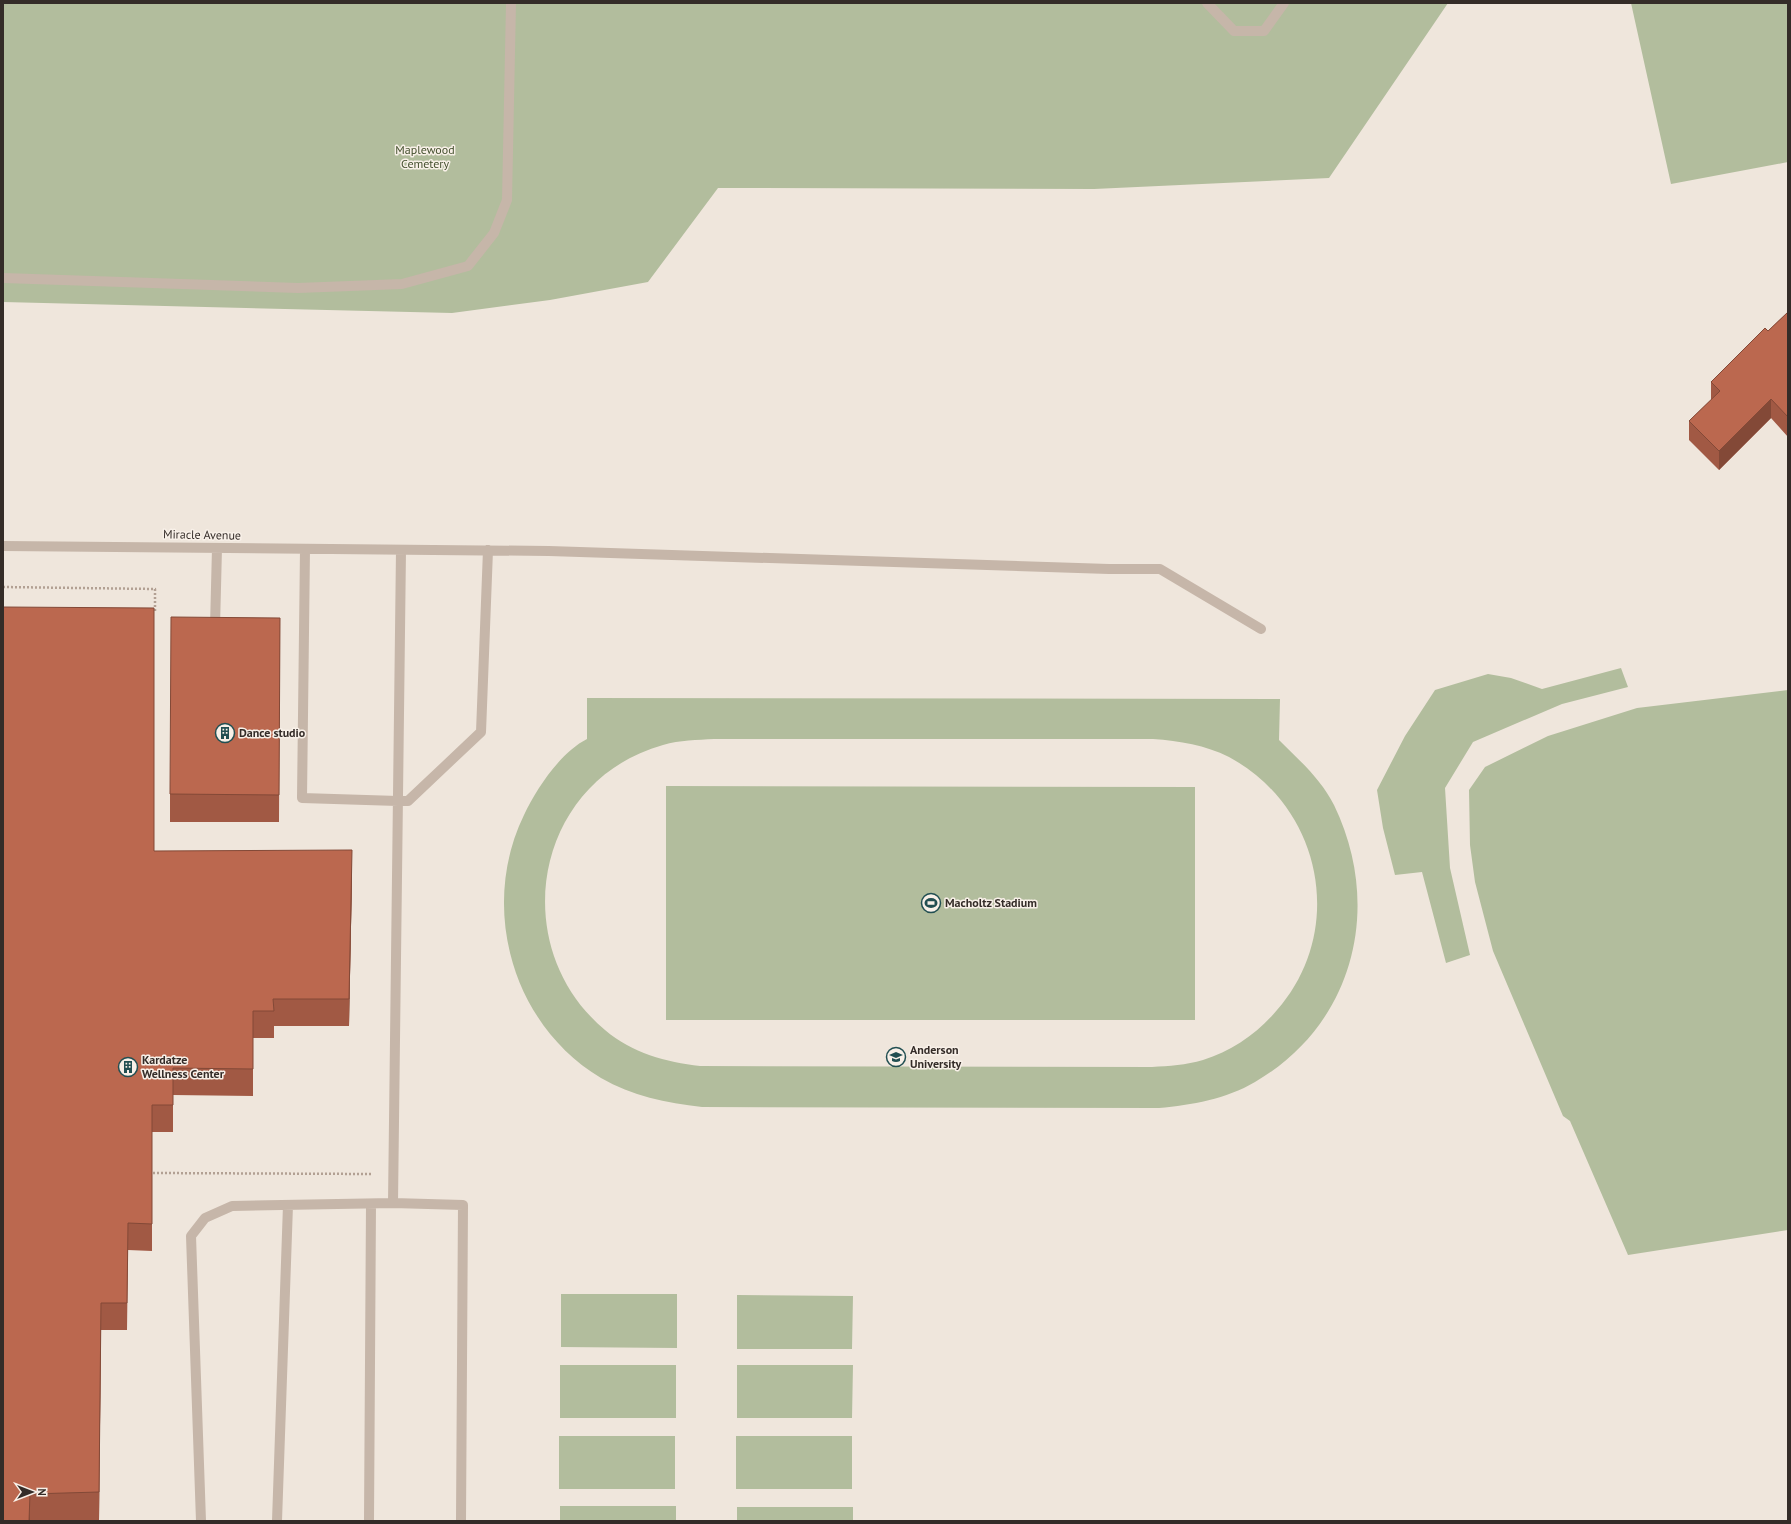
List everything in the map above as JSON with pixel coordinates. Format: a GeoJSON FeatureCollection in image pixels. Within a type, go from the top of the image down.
{"type":"FeatureCollection","features":[{"type":"Feature","properties":{"kind":"lane"},"geometry":{"type":"LineString","coordinates":[[3,278],[298,288],[402,284],[468,266],[494,233],[507,200],[511,3]]}},
{"type":"Feature","properties":{"kind":"lane"},"geometry":{"type":"LineString","coordinates":[[1207,3],[1234,31],[1264,31],[1284,3]]}},
{"type":"Feature","properties":{"kind":"lane","name":"Miracle Avenue"},"geometry":{"type":"LineString","coordinates":[[3,546],[488,550],[1109,569],[1160,569],[1260,629]]}},
{"type":"Feature","properties":{"kind":"lane"},"geometry":{"type":"LineString","coordinates":[[215,627],[218,548]]}},
{"type":"Feature","properties":{"kind":"lane"},"geometry":{"type":"LineString","coordinates":[[305,549],[302,798],[398,801],[408,801],[480,732],[488,550]]}},
{"type":"Feature","properties":{"kind":"lane"},"geometry":{"type":"LineString","coordinates":[[393,1203],[401,550]]}},
{"type":"Feature","properties":{"kind":"lane"},"geometry":{"type":"LineString","coordinates":[[201,1521],[191,1236],[205,1218],[232,1206],[393,1203],[463,1205],[461,1521]]}},
{"type":"Feature","properties":{"kind":"lane"},"geometry":{"type":"LineString","coordinates":[[369,1521],[371,1204]]}},
{"type":"Feature","properties":{"kind":"lane"},"geometry":{"type":"LineString","coordinates":[[277,1521],[288,1205]]}},
{"type":"Feature","properties":{"kind":"path"},"geometry":{"type":"LineString","coordinates":[[3,587],[155,589],[155,611]]}},
{"type":"Feature","properties":{"kind":"path"},"geometry":{"type":"LineString","coordinates":[[153,1173],[393,1174]]}},
{"type":"Feature","properties":{"kind":"green space","name":"Maplewood Cemetery"},"geometry":{"type":"Polygon","coordinates":[[[3,3],[1448,3],[1329,178],[1094,189],[718,188],[648,282],[550,300],[452,313],[3,302],[3,3]]]}},
{"type":"Feature","properties":{"kind":"green space"},"geometry":{"type":"Polygon","coordinates":[[[1631,3],[1788,3],[1788,162],[1671,184],[1631,3]]]}},
{"type":"Feature","properties":{"kind":"green space"},"geometry":{"type":"Polygon","coordinates":[[[1621,668],[1628,687],[1562,704],[1473,742],[1445,788],[1450,868],[1470,955],[1446,963],[1422,872],[1395,875],[1383,828],[1377,790],[1405,736],[1435,690],[1488,674],[1511,678],[1542,689],[1621,668]]]}},
{"type":"Feature","properties":{"kind":"green space"},"geometry":{"type":"Polygon","coordinates":[[[1788,690],[1788,1230],[1628,1255],[1570,1121],[1563,1116],[1493,951],[1475,882],[1470,845],[1469,790],[1485,767],[1548,736],[1637,708],[1788,690]]]}},
{"type":"Feature","properties":{"kind":"green space"},"geometry":{"type":"Polygon","coordinates":[[[587,698],[1280,699],[1279,740],[1309,770],[1323,787],[1334,805],[1349,844],[1356,883],[1357,922],[1350,960],[1337,995],[1316,1028],[1289,1058],[1244,1088],[1221,1097],[1196,1103],[1159,1108],[702,1107],[650,1098],[625,1090],[601,1078],[570,1055],[545,1027],[526,996],[512,961],[505,925],[505,887],[511,851],[524,815],[535,794],[550,772],[568,753],[587,739],[587,698]],[[714,739],[682,741],[663,745],[619,764],[585,793],[562,829],[548,870],[545,912],[554,955],[573,995],[605,1030],[626,1045],[650,1055],[687,1064],[700,1066],[1152,1067],[1171,1066],[1203,1060],[1224,1052],[1253,1034],[1277,1010],[1299,978],[1312,944],[1317,908],[1314,872],[1304,838],[1286,806],[1261,779],[1229,757],[1211,749],[1183,742],[1153,739],[714,739]]]}},
{"type":"Feature","properties":{"kind":"green space","name":"Macholtz Stadium"},"geometry":{"type":"Polygon","coordinates":[[[666,786],[1195,787],[1195,1020],[666,1020],[666,786]]]}},
{"type":"Feature","properties":{"kind":"green space"},"geometry":{"type":"Polygon","coordinates":[[[561,1294],[677,1294],[677,1348],[561,1347],[561,1294]]]}},
{"type":"Feature","properties":{"kind":"green space"},"geometry":{"type":"Polygon","coordinates":[[[737,1295],[853,1296],[852,1349],[737,1349],[737,1295]]]}},
{"type":"Feature","properties":{"kind":"green space"},"geometry":{"type":"Polygon","coordinates":[[[560,1365],[676,1365],[676,1418],[560,1418],[560,1365]]]}},
{"type":"Feature","properties":{"kind":"green space"},"geometry":{"type":"Polygon","coordinates":[[[737,1365],[853,1365],[852,1418],[737,1418],[737,1365]]]}},
{"type":"Feature","properties":{"kind":"green space"},"geometry":{"type":"Polygon","coordinates":[[[559,1436],[675,1436],[675,1489],[559,1489],[559,1436]]]}},
{"type":"Feature","properties":{"kind":"green space"},"geometry":{"type":"Polygon","coordinates":[[[736,1436],[852,1436],[852,1489],[736,1489],[736,1436]]]}},
{"type":"Feature","properties":{"kind":"green space"},"geometry":{"type":"Polygon","coordinates":[[[560,1506],[676,1506],[676,1521],[560,1521],[560,1506]]]}},
{"type":"Feature","properties":{"kind":"green space"},"geometry":{"type":"Polygon","coordinates":[[[737,1507],[853,1507],[853,1521],[737,1521],[737,1507]]]}},
{"type":"Feature","properties":{"kind":"building"},"geometry":{"type":"Polygon","coordinates":[[[1788,312],[1788,417],[1771,399],[1719,451],[1689,421],[1720,391],[1711,382],[1765,328],[1768,331],[1788,312]]]}},
{"type":"Feature","properties":{"kind":"building","name":"Kardatze Wellness Center"},"geometry":{"type":"Polygon","coordinates":[[[3,607],[154,608],[154,851],[352,850],[349,999],[273,999],[274,1011],[253,1011],[253,1069],[173,1068],[173,1105],[152,1105],[152,1224],[128,1223],[127,1303],[101,1303],[99,1492],[30,1494],[29,1521],[3,1521],[3,607]]]}},
{"type":"Feature","properties":{"kind":"building","name":"Dance studio"},"geometry":{"type":"Polygon","coordinates":[[[171,617],[280,618],[279,795],[170,794],[171,617]]]}},
{"type":"Feature","properties":{"kind":"place","name":"Dance studio"},"geometry":{"type":"Point","coordinates":[225,733]}},
{"type":"Feature","properties":{"kind":"place","name":"Macholtz Stadium"},"geometry":{"type":"Point","coordinates":[931,903]}},
{"type":"Feature","properties":{"kind":"place","name":"Anderson University"},"geometry":{"type":"Point","coordinates":[896,1057]}},
{"type":"Feature","properties":{"kind":"place","name":"Kardatze Wellness Center"},"geometry":{"type":"Point","coordinates":[128,1067]}}]}
